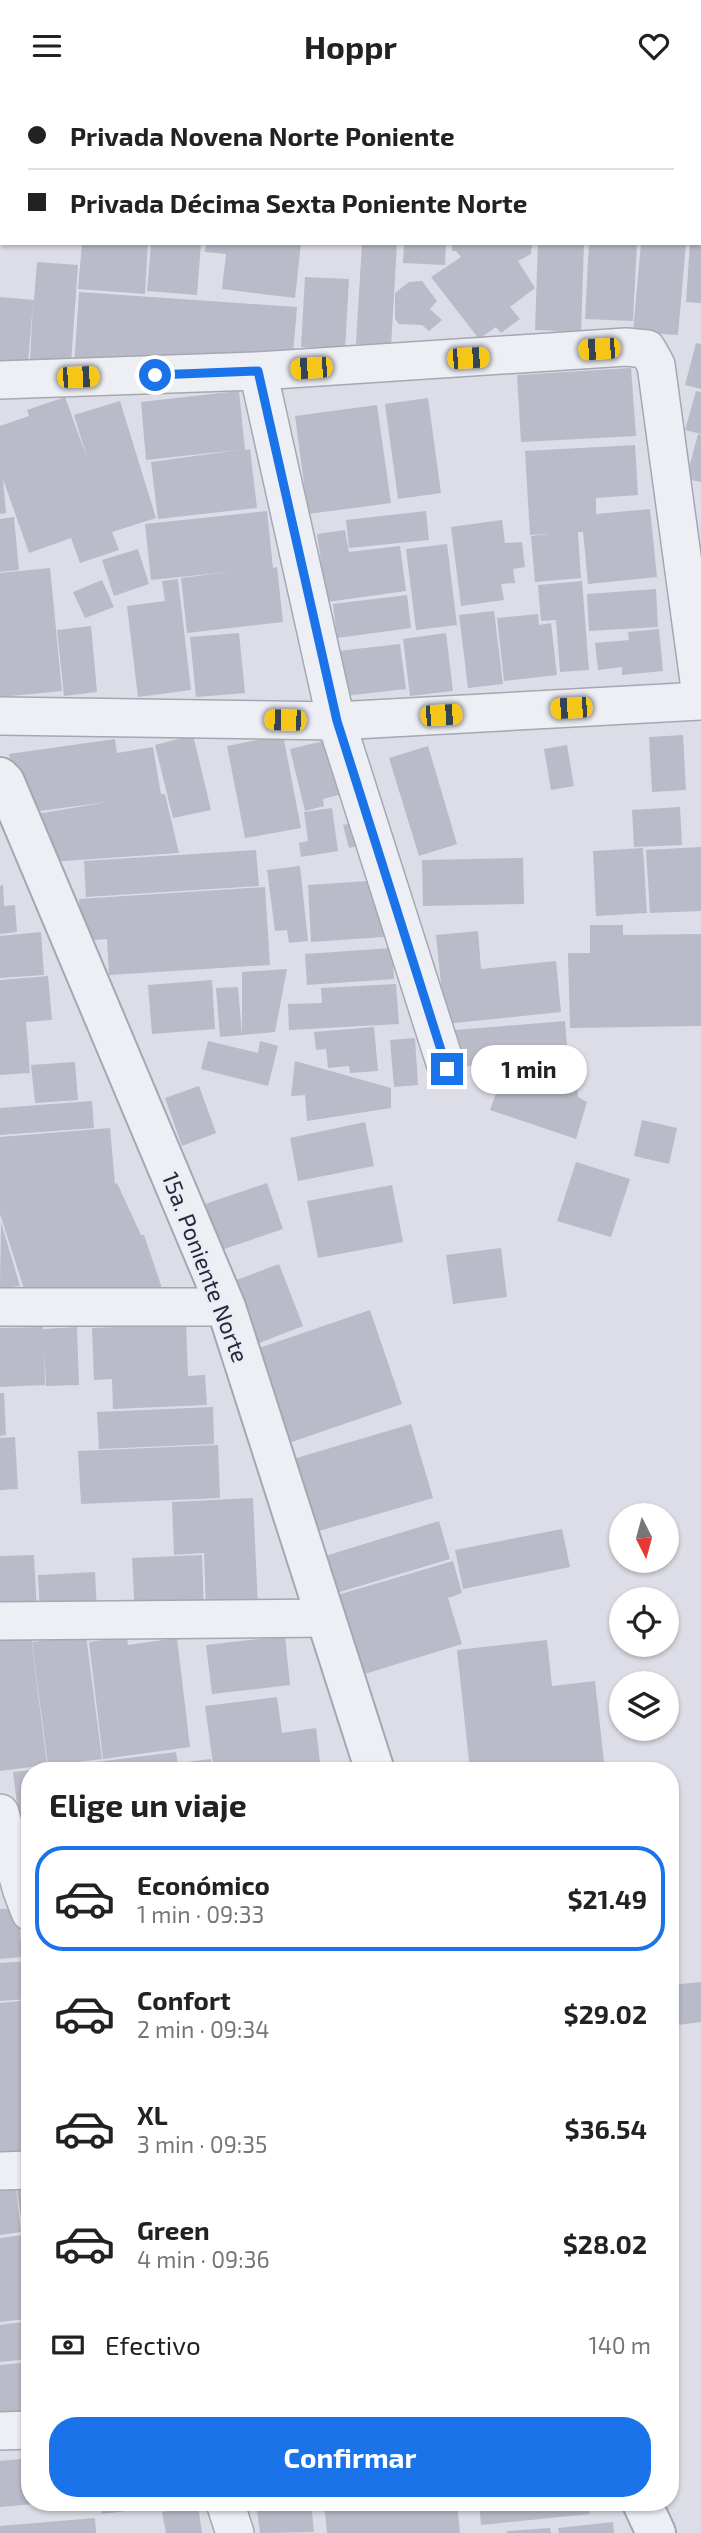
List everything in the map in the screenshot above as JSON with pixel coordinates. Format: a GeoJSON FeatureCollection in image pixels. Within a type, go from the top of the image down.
{"type":"FeatureCollection","features":[{"type":"Feature","properties":{"kind":"street"},"geometry":{"type":"LineString","coordinates":[[0,380],[258,371],[626,347],[646,349],[656,365],[701,698],[337,721],[0,716]]}},
{"type":"Feature","properties":{"kind":"street"},"geometry":{"type":"LineString","coordinates":[[258,371],[337,721],[447,1069]]}},
{"type":"Feature","properties":{"kind":"street","name":"15a. Poniente Norte"},"geometry":{"type":"LineString","coordinates":[[2,781],[226,1307],[371,1762]]}},
{"type":"Feature","properties":{"kind":"street"},"geometry":{"type":"LineString","coordinates":[[0,1307],[226,1307]]}},
{"type":"Feature","properties":{"kind":"street"},"geometry":{"type":"LineString","coordinates":[[0,1622],[325,1618]]}},
{"type":"Feature","properties":{"kind":"street"},"geometry":{"type":"LineString","coordinates":[[0,1813],[20,1896]]}},
{"type":"Feature","properties":{"kind":"street"},"geometry":{"type":"LineString","coordinates":[[0,2171],[21,2170]]}},
{"type":"Feature","properties":{"kind":"street"},"geometry":{"type":"LineString","coordinates":[[0,2431],[21,2430]]}},
{"type":"Feature","properties":{"kind":"street"},"geometry":{"type":"LineString","coordinates":[[228,2511],[235,2533]]}},
{"type":"Feature","properties":{"kind":"street"},"geometry":{"type":"LineString","coordinates":[[646,2511],[656,2533]]}},
{"type":"Feature","properties":{"kind":"building"},"geometry":{"type":"Polygon","coordinates":[[[82,245],[148,245],[145,294],[78,289],[82,245]]]}},
{"type":"Feature","properties":{"kind":"building"},"geometry":{"type":"Polygon","coordinates":[[[151,245],[201,245],[197,295],[147,291],[151,245]]]}},
{"type":"Feature","properties":{"kind":"building"},"geometry":{"type":"Polygon","coordinates":[[[206,245],[301,245],[295,298],[222,289],[226,254],[205,252],[206,245]]]}},
{"type":"Feature","properties":{"kind":"building"},"geometry":{"type":"Polygon","coordinates":[[[362,245],[397,245],[391,347],[356,344],[362,245]]]}},
{"type":"Feature","properties":{"kind":"building"},"geometry":{"type":"Polygon","coordinates":[[[404,245],[446,245],[445,265],[403,263],[404,245]]]}},
{"type":"Feature","properties":{"kind":"building"},"geometry":{"type":"Polygon","coordinates":[[[452,245],[532,245],[531,254],[518,261],[535,288],[510,307],[520,319],[501,333],[496,327],[479,339],[431,277],[461,257],[456,251],[452,251],[452,245]]]}},
{"type":"Feature","properties":{"kind":"building"},"geometry":{"type":"Polygon","coordinates":[[[538,245],[584,245],[581,332],[535,330],[538,245]]]}},
{"type":"Feature","properties":{"kind":"building"},"geometry":{"type":"Polygon","coordinates":[[[589,245],[637,245],[633,321],[585,319],[589,245]]]}},
{"type":"Feature","properties":{"kind":"building"},"geometry":{"type":"Polygon","coordinates":[[[641,245],[686,245],[678,335],[633,332],[641,245]]]}},
{"type":"Feature","properties":{"kind":"building"},"geometry":{"type":"Polygon","coordinates":[[[690,245],[701,245],[701,303],[686,302],[690,245]]]}},
{"type":"Feature","properties":{"kind":"building"},"geometry":{"type":"Polygon","coordinates":[[[37,262],[78,265],[71,363],[30,360],[33,303],[28,363],[0,365],[0,297],[34,300],[37,262]]]}},
{"type":"Feature","properties":{"kind":"building"},"geometry":{"type":"Polygon","coordinates":[[[305,277],[349,279],[345,350],[301,347],[305,277]]]}},
{"type":"Feature","properties":{"kind":"building"},"geometry":{"type":"Polygon","coordinates":[[[422,281],[437,301],[430,309],[442,320],[429,331],[422,325],[399,324],[395,319],[395,293],[409,282],[422,281]]]}},
{"type":"Feature","properties":{"kind":"building"},"geometry":{"type":"Polygon","coordinates":[[[79,292],[297,307],[293,354],[74,367],[79,292]]]}},
{"type":"Feature","properties":{"kind":"building"},"geometry":{"type":"Polygon","coordinates":[[[696,343],[701,344],[701,389],[685,385],[696,343]]]}},
{"type":"Feature","properties":{"kind":"building"},"geometry":{"type":"Polygon","coordinates":[[[631,368],[636,436],[521,442],[517,375],[631,368]]]}},
{"type":"Feature","properties":{"kind":"building"},"geometry":{"type":"Polygon","coordinates":[[[239,391],[245,450],[250,449],[257,508],[158,519],[151,462],[238,450],[146,460],[141,402],[239,391]]]}},
{"type":"Feature","properties":{"kind":"building"},"geometry":{"type":"Polygon","coordinates":[[[696,391],[701,392],[701,434],[685,430],[696,391]]]}},
{"type":"Feature","properties":{"kind":"building"},"geometry":{"type":"Polygon","coordinates":[[[65,397],[87,458],[74,415],[120,401],[156,518],[112,532],[119,550],[80,563],[71,538],[29,553],[3,479],[6,513],[0,514],[0,426],[29,416],[27,410],[65,397]]]}},
{"type":"Feature","properties":{"kind":"building"},"geometry":{"type":"Polygon","coordinates":[[[428,398],[441,493],[398,499],[385,404],[428,398]]]}},
{"type":"Feature","properties":{"kind":"building"},"geometry":{"type":"Polygon","coordinates":[[[377,405],[391,503],[308,514],[295,416],[377,405]]]}},
{"type":"Feature","properties":{"kind":"building"},"geometry":{"type":"Polygon","coordinates":[[[698,434],[701,435],[701,482],[686,479],[698,434]]]}},
{"type":"Feature","properties":{"kind":"building"},"geometry":{"type":"Polygon","coordinates":[[[635,445],[638,495],[596,498],[596,514],[650,509],[657,577],[588,584],[583,532],[578,532],[581,578],[535,582],[531,536],[549,534],[530,535],[525,451],[635,445]]]}},
{"type":"Feature","properties":{"kind":"building"},"geometry":{"type":"Polygon","coordinates":[[[267,511],[273,568],[277,567],[283,622],[187,633],[181,578],[229,572],[151,580],[145,524],[267,511]]]}},
{"type":"Feature","properties":{"kind":"building"},"geometry":{"type":"Polygon","coordinates":[[[426,511],[429,540],[349,548],[346,520],[426,511]]]}},
{"type":"Feature","properties":{"kind":"building"},"geometry":{"type":"Polygon","coordinates":[[[14,517],[19,570],[0,572],[0,519],[14,517]]]}},
{"type":"Feature","properties":{"kind":"building"},"geometry":{"type":"Polygon","coordinates":[[[502,520],[505,543],[522,542],[525,567],[513,569],[515,583],[501,584],[504,600],[461,606],[451,527],[502,520]]]}},
{"type":"Feature","properties":{"kind":"building"},"geometry":{"type":"Polygon","coordinates":[[[345,530],[349,552],[400,546],[406,591],[327,602],[317,534],[345,530]]]}},
{"type":"Feature","properties":{"kind":"building"},"geometry":{"type":"Polygon","coordinates":[[[447,544],[457,625],[416,630],[406,549],[447,544]]]}},
{"type":"Feature","properties":{"kind":"building"},"geometry":{"type":"Polygon","coordinates":[[[138,549],[149,584],[114,596],[102,560],[138,549]]]}},
{"type":"Feature","properties":{"kind":"building"},"geometry":{"type":"Polygon","coordinates":[[[50,568],[62,691],[0,697],[0,573],[50,568]]]}},
{"type":"Feature","properties":{"kind":"building"},"geometry":{"type":"Polygon","coordinates":[[[178,579],[191,690],[138,697],[127,606],[165,601],[162,581],[178,579]]]}},
{"type":"Feature","properties":{"kind":"building"},"geometry":{"type":"Polygon","coordinates":[[[102,580],[114,607],[85,618],[73,592],[102,580]]]}},
{"type":"Feature","properties":{"kind":"building"},"geometry":{"type":"Polygon","coordinates":[[[582,581],[589,670],[560,672],[556,620],[541,621],[538,585],[582,581]]]}},
{"type":"Feature","properties":{"kind":"building"},"geometry":{"type":"Polygon","coordinates":[[[656,589],[658,627],[589,631],[587,594],[656,589]]]}},
{"type":"Feature","properties":{"kind":"building"},"geometry":{"type":"Polygon","coordinates":[[[407,595],[411,628],[337,638],[333,604],[407,595]]]}},
{"type":"Feature","properties":{"kind":"building"},"geometry":{"type":"Polygon","coordinates":[[[494,611],[503,684],[468,688],[459,615],[494,611]]]}},
{"type":"Feature","properties":{"kind":"building"},"geometry":{"type":"Polygon","coordinates":[[[538,614],[539,625],[551,623],[557,675],[504,681],[497,618],[538,614]]]}},
{"type":"Feature","properties":{"kind":"building"},"geometry":{"type":"Polygon","coordinates":[[[91,626],[97,692],[64,696],[57,630],[91,626]]]}},
{"type":"Feature","properties":{"kind":"building"},"geometry":{"type":"Polygon","coordinates":[[[659,629],[663,671],[622,675],[622,667],[598,670],[595,643],[629,640],[628,632],[659,629]]]}},
{"type":"Feature","properties":{"kind":"building"},"geometry":{"type":"Polygon","coordinates":[[[239,633],[245,693],[196,697],[190,637],[239,633]]]}},
{"type":"Feature","properties":{"kind":"building"},"geometry":{"type":"Polygon","coordinates":[[[446,633],[453,691],[410,696],[403,639],[446,633]]]}},
{"type":"Feature","properties":{"kind":"building"},"geometry":{"type":"Polygon","coordinates":[[[400,644],[406,689],[344,696],[338,651],[400,644]]]}},
{"type":"Feature","properties":{"kind":"building"},"geometry":{"type":"Polygon","coordinates":[[[193,735],[211,810],[173,818],[155,745],[193,735]]]}},
{"type":"Feature","properties":{"kind":"building"},"geometry":{"type":"Polygon","coordinates":[[[283,735],[301,828],[245,838],[227,746],[283,735]]]}},
{"type":"Feature","properties":{"kind":"building"},"geometry":{"type":"Polygon","coordinates":[[[683,735],[686,790],[652,792],[649,737],[683,735]]]}},
{"type":"Feature","properties":{"kind":"building"},"geometry":{"type":"Polygon","coordinates":[[[336,738],[350,792],[323,799],[324,806],[305,811],[290,749],[336,738]]]}},
{"type":"Feature","properties":{"kind":"building"},"geometry":{"type":"Polygon","coordinates":[[[115,739],[117,753],[153,747],[161,794],[165,794],[179,853],[50,862],[26,816],[107,802],[25,813],[9,754],[115,739]]]}},
{"type":"Feature","properties":{"kind":"building"},"geometry":{"type":"Polygon","coordinates":[[[567,745],[574,786],[551,790],[544,749],[567,745]]]}},
{"type":"Feature","properties":{"kind":"building"},"geometry":{"type":"Polygon","coordinates":[[[428,746],[457,844],[419,856],[389,758],[428,746]]]}},
{"type":"Feature","properties":{"kind":"building"},"geometry":{"type":"Polygon","coordinates":[[[680,807],[682,845],[634,847],[632,810],[680,807]]]}},
{"type":"Feature","properties":{"kind":"building"},"geometry":{"type":"Polygon","coordinates":[[[332,808],[338,851],[301,857],[299,843],[308,841],[304,812],[332,808]]]}},
{"type":"Feature","properties":{"kind":"building"},"geometry":{"type":"Polygon","coordinates":[[[360,821],[365,844],[349,848],[343,825],[360,821]]]}},
{"type":"Feature","properties":{"kind":"building"},"geometry":{"type":"Polygon","coordinates":[[[701,847],[701,911],[650,913],[646,850],[701,847]]]}},
{"type":"Feature","properties":{"kind":"building"},"geometry":{"type":"Polygon","coordinates":[[[643,848],[647,913],[596,916],[593,851],[643,848]]]}},
{"type":"Feature","properties":{"kind":"building"},"geometry":{"type":"Polygon","coordinates":[[[256,850],[259,886],[86,897],[84,861],[256,850]]]}},
{"type":"Feature","properties":{"kind":"building"},"geometry":{"type":"Polygon","coordinates":[[[523,858],[524,904],[423,906],[422,860],[523,858]]]}},
{"type":"Feature","properties":{"kind":"building"},"geometry":{"type":"Polygon","coordinates":[[[300,866],[308,941],[289,943],[287,930],[275,931],[267,870],[300,866]]]}},
{"type":"Feature","properties":{"kind":"building"},"geometry":{"type":"Polygon","coordinates":[[[382,880],[384,937],[311,942],[308,885],[382,880]]]}},
{"type":"Feature","properties":{"kind":"building"},"geometry":{"type":"Polygon","coordinates":[[[3,885],[4,906],[15,905],[17,932],[0,934],[0,886],[3,885]]]}},
{"type":"Feature","properties":{"kind":"building"},"geometry":{"type":"Polygon","coordinates":[[[265,887],[270,965],[109,975],[107,939],[82,941],[79,899],[265,887]]]}},
{"type":"Feature","properties":{"kind":"building"},"geometry":{"type":"Polygon","coordinates":[[[590,925],[623,925],[623,935],[701,934],[701,1026],[570,1028],[568,953],[590,953],[590,925]]]}},
{"type":"Feature","properties":{"kind":"building"},"geometry":{"type":"Polygon","coordinates":[[[478,931],[481,969],[556,961],[561,1012],[445,1024],[436,935],[478,931]]]}},
{"type":"Feature","properties":{"kind":"building"},"geometry":{"type":"Polygon","coordinates":[[[41,932],[44,975],[0,978],[0,936],[41,932]]]}},
{"type":"Feature","properties":{"kind":"building"},"geometry":{"type":"Polygon","coordinates":[[[392,948],[394,979],[307,985],[305,954],[392,948]]]}},
{"type":"Feature","properties":{"kind":"building"},"geometry":{"type":"Polygon","coordinates":[[[287,969],[275,1032],[242,1035],[242,972],[287,969]]]}},
{"type":"Feature","properties":{"kind":"building"},"geometry":{"type":"Polygon","coordinates":[[[48,976],[52,1020],[26,1022],[30,1073],[0,1075],[0,980],[48,976]]]}},
{"type":"Feature","properties":{"kind":"building"},"geometry":{"type":"Polygon","coordinates":[[[212,980],[215,1029],[152,1034],[148,985],[212,980]]]}},
{"type":"Feature","properties":{"kind":"building"},"geometry":{"type":"Polygon","coordinates":[[[396,984],[399,1024],[289,1030],[288,1004],[322,1003],[321,988],[396,984]]]}},
{"type":"Feature","properties":{"kind":"building"},"geometry":{"type":"Polygon","coordinates":[[[238,987],[242,1035],[220,1037],[216,988],[238,987]]]}},
{"type":"Feature","properties":{"kind":"building"},"geometry":{"type":"Polygon","coordinates":[[[565,1021],[568,1058],[458,1067],[455,1030],[565,1021]]]}},
{"type":"Feature","properties":{"kind":"building"},"geometry":{"type":"Polygon","coordinates":[[[374,1027],[378,1071],[350,1073],[349,1066],[328,1068],[326,1049],[316,1050],[314,1032],[374,1027]]]}},
{"type":"Feature","properties":{"kind":"building"},"geometry":{"type":"Polygon","coordinates":[[[415,1038],[418,1085],[394,1087],[390,1040],[415,1038]]]}},
{"type":"Feature","properties":{"kind":"building"},"geometry":{"type":"Polygon","coordinates":[[[208,1041],[258,1053],[260,1041],[278,1046],[268,1086],[201,1069],[208,1041]]]}},
{"type":"Feature","properties":{"kind":"building"},"geometry":{"type":"Polygon","coordinates":[[[295,1061],[391,1088],[391,1108],[307,1121],[305,1095],[291,1096],[295,1061]]]}},
{"type":"Feature","properties":{"kind":"building"},"geometry":{"type":"Polygon","coordinates":[[[75,1062],[78,1100],[35,1103],[31,1065],[75,1062]]]}},
{"type":"Feature","properties":{"kind":"building"},"geometry":{"type":"Polygon","coordinates":[[[576,1071],[578,1097],[587,1102],[576,1139],[490,1110],[502,1076],[552,1092],[548,1072],[576,1071]]]}},
{"type":"Feature","properties":{"kind":"building"},"geometry":{"type":"Polygon","coordinates":[[[199,1086],[216,1133],[182,1146],[165,1098],[199,1086]]]}},
{"type":"Feature","properties":{"kind":"building"},"geometry":{"type":"Polygon","coordinates":[[[92,1101],[94,1128],[0,1135],[0,1108],[92,1101]]]}},
{"type":"Feature","properties":{"kind":"building"},"geometry":{"type":"Polygon","coordinates":[[[642,1120],[677,1128],[669,1164],[634,1156],[642,1120]]]}},
{"type":"Feature","properties":{"kind":"building"},"geometry":{"type":"Polygon","coordinates":[[[365,1122],[374,1166],[298,1181],[290,1138],[365,1122]]]}},
{"type":"Feature","properties":{"kind":"building"},"geometry":{"type":"Polygon","coordinates":[[[110,1128],[115,1184],[117,1183],[141,1235],[144,1235],[165,1297],[25,1292],[0,1214],[0,1137],[110,1128]]]}},
{"type":"Feature","properties":{"kind":"building"},"geometry":{"type":"Polygon","coordinates":[[[576,1162],[630,1179],[611,1237],[557,1221],[576,1162]]]}},
{"type":"Feature","properties":{"kind":"building"},"geometry":{"type":"Polygon","coordinates":[[[267,1183],[283,1229],[218,1251],[202,1205],[267,1183]]]}},
{"type":"Feature","properties":{"kind":"building"},"geometry":{"type":"Polygon","coordinates":[[[392,1185],[403,1242],[318,1258],[307,1201],[392,1185]]]}},
{"type":"Feature","properties":{"kind":"building"},"geometry":{"type":"Polygon","coordinates":[[[1,1222],[20,1286],[0,1288],[1,1222]]]}},
{"type":"Feature","properties":{"kind":"building"},"geometry":{"type":"Polygon","coordinates":[[[501,1248],[507,1297],[453,1304],[446,1255],[501,1248]]]}},
{"type":"Feature","properties":{"kind":"building"},"geometry":{"type":"Polygon","coordinates":[[[279,1264],[303,1326],[254,1345],[231,1282],[279,1264]]]}},
{"type":"Feature","properties":{"kind":"building"},"geometry":{"type":"Polygon","coordinates":[[[370,1310],[402,1404],[286,1444],[253,1350],[370,1310]]]}},
{"type":"Feature","properties":{"kind":"building"},"geometry":{"type":"Polygon","coordinates":[[[186,1324],[188,1376],[205,1375],[207,1405],[113,1409],[112,1379],[94,1380],[92,1328],[186,1324]]]}},
{"type":"Feature","properties":{"kind":"building"},"geometry":{"type":"Polygon","coordinates":[[[77,1327],[79,1385],[46,1386],[44,1348],[45,1385],[0,1387],[0,1328],[77,1327]]]}},
{"type":"Feature","properties":{"kind":"building"},"geometry":{"type":"Polygon","coordinates":[[[0,1393],[4,1393],[6,1435],[0,1436],[0,1393]]]}},
{"type":"Feature","properties":{"kind":"building"},"geometry":{"type":"Polygon","coordinates":[[[213,1407],[214,1444],[99,1449],[97,1412],[213,1407]]]}},
{"type":"Feature","properties":{"kind":"building"},"geometry":{"type":"Polygon","coordinates":[[[411,1424],[433,1498],[312,1533],[290,1460],[411,1424]]]}},
{"type":"Feature","properties":{"kind":"building"},"geometry":{"type":"Polygon","coordinates":[[[15,1437],[18,1489],[0,1490],[0,1438],[15,1437]]]}},
{"type":"Feature","properties":{"kind":"building"},"geometry":{"type":"Polygon","coordinates":[[[218,1445],[220,1498],[81,1504],[78,1451],[218,1445]]]}},
{"type":"Feature","properties":{"kind":"building"},"geometry":{"type":"Polygon","coordinates":[[[253,1498],[258,1607],[206,1609],[204,1553],[174,1555],[172,1502],[253,1498]]]}},
{"type":"Feature","properties":{"kind":"building"},"geometry":{"type":"Polygon","coordinates":[[[439,1521],[450,1559],[333,1594],[322,1557],[439,1521]]]}},
{"type":"Feature","properties":{"kind":"building"},"geometry":{"type":"Polygon","coordinates":[[[562,1529],[570,1567],[463,1589],[455,1550],[562,1529]]]}},
{"type":"Feature","properties":{"kind":"building"},"geometry":{"type":"Polygon","coordinates":[[[34,1555],[37,1613],[0,1615],[0,1556],[34,1555]]]}},
{"type":"Feature","properties":{"kind":"building"},"geometry":{"type":"Polygon","coordinates":[[[202,1555],[204,1612],[135,1615],[132,1558],[202,1555]]]}},
{"type":"Feature","properties":{"kind":"building"},"geometry":{"type":"Polygon","coordinates":[[[453,1561],[462,1593],[448,1598],[462,1644],[358,1676],[334,1596],[453,1561]]]}},
{"type":"Feature","properties":{"kind":"building"},"geometry":{"type":"Polygon","coordinates":[[[95,1572],[97,1612],[40,1614],[38,1575],[95,1572]]]}},
{"type":"Feature","properties":{"kind":"building"},"geometry":{"type":"Polygon","coordinates":[[[86,1635],[102,1759],[47,1762],[32,1642],[86,1635]]]}},
{"type":"Feature","properties":{"kind":"building"},"geometry":{"type":"Polygon","coordinates":[[[31,1636],[47,1762],[21,1762],[21,1768],[0,1771],[0,1640],[31,1636]]]}},
{"type":"Feature","properties":{"kind":"building"},"geometry":{"type":"Polygon","coordinates":[[[285,1636],[290,1685],[212,1694],[206,1645],[285,1636]]]}},
{"type":"Feature","properties":{"kind":"building"},"geometry":{"type":"Polygon","coordinates":[[[127,1637],[128,1645],[177,1638],[190,1747],[103,1759],[89,1642],[127,1637]]]}},
{"type":"Feature","properties":{"kind":"building"},"geometry":{"type":"Polygon","coordinates":[[[547,1640],[552,1686],[595,1681],[604,1762],[469,1762],[457,1650],[547,1640]]]}},
{"type":"Feature","properties":{"kind":"building"},"geometry":{"type":"Polygon","coordinates":[[[277,1697],[282,1733],[316,1728],[320,1762],[213,1762],[205,1706],[277,1697]]]}},
{"type":"Feature","properties":{"kind":"building"},"geometry":{"type":"Polygon","coordinates":[[[176,1752],[178,1762],[96,1762],[176,1752]]]}},
{"type":"Feature","properties":{"kind":"building"},"geometry":{"type":"Polygon","coordinates":[[[211,1759],[211,1762],[188,1762],[211,1759]]]}},
{"type":"Feature","properties":{"kind":"building"},"geometry":{"type":"Polygon","coordinates":[[[21,1771],[21,1837],[13,1772],[21,1771]]]}},
{"type":"Feature","properties":{"kind":"building"},"geometry":{"type":"Polygon","coordinates":[[[18,1908],[21,1957],[0,1959],[0,1909],[18,1908]]]}},
{"type":"Feature","properties":{"kind":"building"},"geometry":{"type":"Polygon","coordinates":[[[21,1962],[21,2000],[0,2001],[0,1963],[21,1962]]]}},
{"type":"Feature","properties":{"kind":"building"},"geometry":{"type":"Polygon","coordinates":[[[701,1982],[701,2022],[679,2025],[679,1984],[701,1982]]]}},
{"type":"Feature","properties":{"kind":"building"},"geometry":{"type":"Polygon","coordinates":[[[21,2001],[21,2155],[0,2157],[0,2003],[21,2001]]]}},
{"type":"Feature","properties":{"kind":"building"},"geometry":{"type":"Polygon","coordinates":[[[21,2184],[21,2219],[16,2185],[21,2184]]]}},
{"type":"Feature","properties":{"kind":"building"},"geometry":{"type":"Polygon","coordinates":[[[16,2189],[21,2232],[0,2235],[0,2191],[16,2189]]]}},
{"type":"Feature","properties":{"kind":"building"},"geometry":{"type":"Polygon","coordinates":[[[21,2235],[21,2320],[0,2322],[0,2238],[21,2235]]]}},
{"type":"Feature","properties":{"kind":"building"},"geometry":{"type":"Polygon","coordinates":[[[21,2322],[21,2360],[0,2362],[0,2325],[21,2322]]]}},
{"type":"Feature","properties":{"kind":"building"},"geometry":{"type":"Polygon","coordinates":[[[21,2363],[21,2412],[0,2414],[0,2365],[21,2363]]]}},
{"type":"Feature","properties":{"kind":"building"},"geometry":{"type":"Polygon","coordinates":[[[21,2459],[21,2505],[0,2507],[0,2461],[21,2459]]]}},
{"type":"Feature","properties":{"kind":"building"},"geometry":{"type":"Polygon","coordinates":[[[102,2511],[126,2511],[102,2514],[102,2511]]]}},
{"type":"Feature","properties":{"kind":"building"},"geometry":{"type":"Polygon","coordinates":[[[199,2511],[202,2533],[166,2533],[162,2512],[199,2511]]]}},
{"type":"Feature","properties":{"kind":"building"},"geometry":{"type":"Polygon","coordinates":[[[257,2511],[312,2511],[314,2532],[260,2533],[257,2511]]]}},
{"type":"Feature","properties":{"kind":"building"},"geometry":{"type":"Polygon","coordinates":[[[325,2511],[458,2511],[460,2533],[327,2533],[325,2511]]]}},
{"type":"Feature","properties":{"kind":"building"},"geometry":{"type":"Polygon","coordinates":[[[480,2511],[589,2511],[590,2514],[481,2525],[480,2511]]]}},
{"type":"Feature","properties":{"kind":"building"},"geometry":{"type":"Polygon","coordinates":[[[95,2518],[96,2533],[0,2533],[0,2526],[95,2518]]]}},
{"type":"Feature","properties":{"kind":"building"},"geometry":{"type":"Polygon","coordinates":[[[613,2522],[614,2533],[559,2533],[558,2528],[613,2522]]]}},
{"type":"Feature","properties":{"kind":"building"},"geometry":{"type":"Polygon","coordinates":[[[550,2528],[551,2533],[507,2533],[507,2531],[550,2528]]]}},
{"type":"Feature","properties":{"kind":"route"},"geometry":{"type":"LineString","coordinates":[[155,375],[258,371],[337,721],[447,1069]]}}]}
